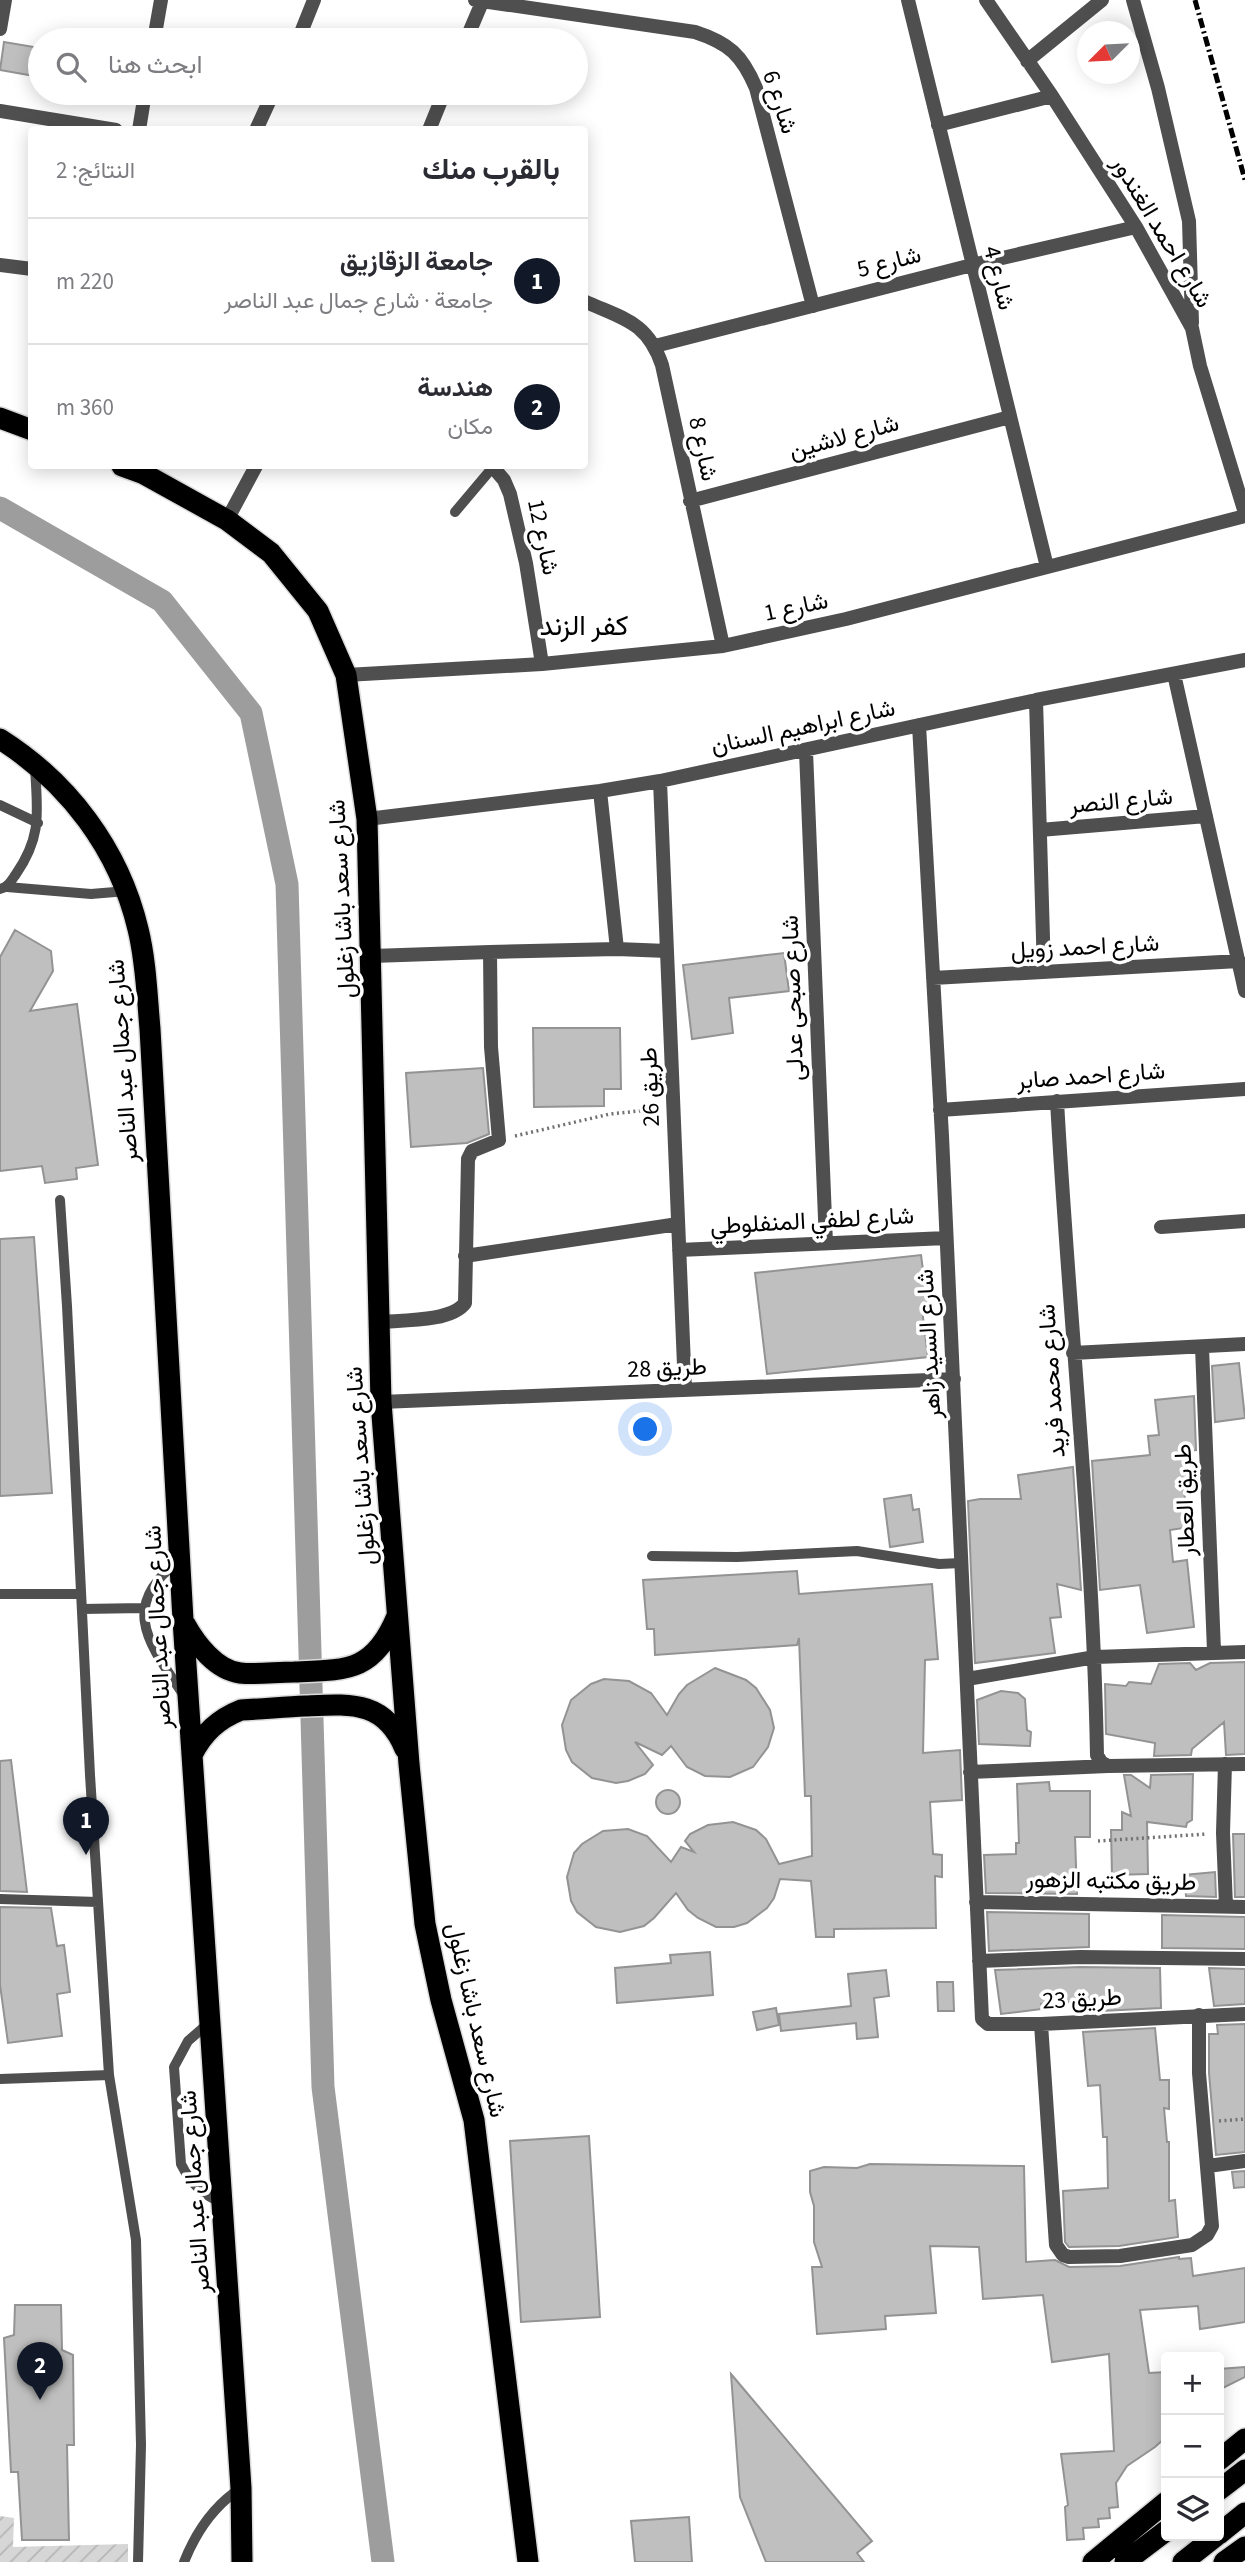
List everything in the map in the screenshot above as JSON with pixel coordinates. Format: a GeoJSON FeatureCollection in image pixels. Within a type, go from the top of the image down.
{"type":"FeatureCollection","features":[{"type":"Feature","properties":{"kind":"highway"},"geometry":{"type":"LineString","coordinates":[[0,418],[28,428]]}},
{"type":"Feature","properties":{"kind":"highway","name":"شارع سعد باشا زغلول"},"geometry":{"type":"LineString","coordinates":[[130,469],[227,520],[271,554],[318,611],[346,675],[367,819],[382,1402],[409,1765],[425,1924],[441,2000],[474,2120],[528,2562]]}},
{"type":"Feature","properties":{"kind":"highway","name":"شارع جمال عبد الناصر"},"geometry":{"type":"LineString","coordinates":[[0,739],[35,764],[64,791],[89,822],[110,855],[127,891],[143,956],[150,1030],[183,1619],[241,2488],[243,2561]]}},
{"type":"Feature","properties":{"kind":"highway"},"geometry":{"type":"LineString","coordinates":[[183,1619],[199,1647],[211,1658],[238,1673],[345,1670],[359,1663],[377,1648],[391,1630],[397,1615]]}},
{"type":"Feature","properties":{"kind":"highway"},"geometry":{"type":"LineString","coordinates":[[192,1755],[206,1731],[228,1715],[241,1710],[348,1704],[366,1708],[382,1717],[396,1730],[409,1765]]}},
{"type":"Feature","properties":{"kind":"highway"},"geometry":{"type":"LineString","coordinates":[[1224,2456],[1245,2440]]}},
{"type":"Feature","properties":{"kind":"highway"},"geometry":{"type":"LineString","coordinates":[[1224,2486],[1245,2470]]}},
{"type":"Feature","properties":{"kind":"highway"},"geometry":{"type":"LineString","coordinates":[[1093,2562],[1161,2506]]}},
{"type":"Feature","properties":{"kind":"highway"},"geometry":{"type":"LineString","coordinates":[[1224,2530],[1245,2513]]}},
{"type":"Feature","properties":{"kind":"highway"},"geometry":{"type":"LineString","coordinates":[[1129,2559],[1161,2535]]}},
{"type":"Feature","properties":{"kind":"highway"},"geometry":{"type":"LineString","coordinates":[[1183,2562],[1209,2541]]}},
{"type":"Feature","properties":{"kind":"highway"},"geometry":{"type":"LineString","coordinates":[[1224,2562],[1245,2547]]}},
{"type":"Feature","properties":{"kind":"street"},"geometry":{"type":"LineString","coordinates":[[0,29],[5,0]]}},
{"type":"Feature","properties":{"kind":"street"},"geometry":{"type":"LineString","coordinates":[[156,28],[160,0]]}},
{"type":"Feature","properties":{"kind":"street"},"geometry":{"type":"LineString","coordinates":[[303,28],[314,0]]}},
{"type":"Feature","properties":{"kind":"street"},"geometry":{"type":"LineString","coordinates":[[470,28],[480,0]]}},
{"type":"Feature","properties":{"kind":"street","name":"شارع 6"},"geometry":{"type":"LineString","coordinates":[[480,0],[695,32],[717,39],[736,53],[749,72],[755,88],[813,306]]}},
{"type":"Feature","properties":{"kind":"street","name":"شارع 4"},"geometry":{"type":"LineString","coordinates":[[908,0],[1047,568]]}},
{"type":"Feature","properties":{"kind":"street","name":"شارع احمد الغندور"},"geometry":{"type":"LineString","coordinates":[[986,0],[1052,96],[1136,227],[1192,328],[1200,366],[1245,514]]}},
{"type":"Feature","properties":{"kind":"street"},"geometry":{"type":"LineString","coordinates":[[1027,61],[1102,0]]}},
{"type":"Feature","properties":{"kind":"street"},"geometry":{"type":"LineString","coordinates":[[1133,0],[1158,88],[1189,221],[1192,328]]}},
{"type":"Feature","properties":{"kind":"street"},"geometry":{"type":"LineString","coordinates":[[938,125],[1052,96]]}},
{"type":"Feature","properties":{"kind":"street"},"geometry":{"type":"LineString","coordinates":[[140,126],[143,105]]}},
{"type":"Feature","properties":{"kind":"street"},"geometry":{"type":"LineString","coordinates":[[258,126],[268,105]]}},
{"type":"Feature","properties":{"kind":"street"},"geometry":{"type":"LineString","coordinates":[[431,126],[439,105]]}},
{"type":"Feature","properties":{"kind":"street"},"geometry":{"type":"LineString","coordinates":[[0,111],[92,126]]}},
{"type":"Feature","properties":{"kind":"street","name":"شارع 5"},"geometry":{"type":"LineString","coordinates":[[655,346],[972,265],[1136,227]]}},
{"type":"Feature","properties":{"kind":"street"},"geometry":{"type":"LineString","coordinates":[[0,265],[28,268]]}},
{"type":"Feature","properties":{"kind":"street"},"geometry":{"type":"LineString","coordinates":[[588,303],[633,323],[646,333],[655,346]]}},
{"type":"Feature","properties":{"kind":"street","name":"شارع 8"},"geometry":{"type":"LineString","coordinates":[[655,346],[723,646]]}},
{"type":"Feature","properties":{"kind":"street","name":"شارع لاشين"},"geometry":{"type":"LineString","coordinates":[[691,500],[1010,417]]}},
{"type":"Feature","properties":{"kind":"street"},"geometry":{"type":"LineString","coordinates":[[227,520],[254,469]]}},
{"type":"Feature","properties":{"kind":"street","name":"شارع 12"},"geometry":{"type":"LineString","coordinates":[[495,469],[510,494],[526,563],[542,664]]}},
{"type":"Feature","properties":{"kind":"street","name":"شارع 1"},"geometry":{"type":"LineString","coordinates":[[346,675],[542,664],[723,646],[846,620],[1245,514]]}},
{"type":"Feature","properties":{"kind":"street","name":"شارع ابراهيم السنان"},"geometry":{"type":"LineString","coordinates":[[367,819],[600,791],[660,781],[1036,700],[1245,660]]}},
{"type":"Feature","properties":{"kind":"street"},"geometry":{"type":"LineString","coordinates":[[1174,674],[1245,990]]}},
{"type":"Feature","properties":{"kind":"street"},"geometry":{"type":"LineString","coordinates":[[1036,700],[1044,972]]}},
{"type":"Feature","properties":{"kind":"street","name":"شارع السيد زاهر"},"geometry":{"type":"LineString","coordinates":[[919,725],[954,1380],[979,1961]]}},
{"type":"Feature","properties":{"kind":"street","name":"شارع صبحى عدلى"},"geometry":{"type":"LineString","coordinates":[[806,751],[826,1243]]}},
{"type":"Feature","properties":{"kind":"street","name":"طريق 26"},"geometry":{"type":"LineString","coordinates":[[660,781],[685,1390]]}},
{"type":"Feature","properties":{"kind":"street"},"geometry":{"type":"LineString","coordinates":[[600,791],[617,949]]}},
{"type":"Feature","properties":{"kind":"street","name":"شارع النصر"},"geometry":{"type":"LineString","coordinates":[[1040,830],[1206,816]]}},
{"type":"Feature","properties":{"kind":"street"},"geometry":{"type":"LineString","coordinates":[[372,956],[617,949],[667,951]]}},
{"type":"Feature","properties":{"kind":"street"},"geometry":{"type":"LineString","coordinates":[[379,1322],[449,1315],[460,1310],[467,1298],[465,1256],[468,1159],[472,1151],[499,1140],[491,1047],[490,952]]}},
{"type":"Feature","properties":{"kind":"street","name":"شارع احمد زويل"},"geometry":{"type":"LineString","coordinates":[[933,978],[1239,961]]}},
{"type":"Feature","properties":{"kind":"street","name":"شارع احمد صابر"},"geometry":{"type":"LineString","coordinates":[[940,1110],[1245,1089]]}},
{"type":"Feature","properties":{"kind":"street","name":"شارع محمد فريد"},"geometry":{"type":"LineString","coordinates":[[1057,1101],[1095,1657],[1097,1755],[1101,1762],[1108,1766]]}},
{"type":"Feature","properties":{"kind":"street"},"geometry":{"type":"LineString","coordinates":[[1161,1227],[1245,1221]]}},
{"type":"Feature","properties":{"kind":"street"},"geometry":{"type":"LineString","coordinates":[[465,1256],[678,1224]]}},
{"type":"Feature","properties":{"kind":"street","name":"شارع لطفي المنفلوطي"},"geometry":{"type":"LineString","coordinates":[[679,1250],[946,1238]]}},
{"type":"Feature","properties":{"kind":"street"},"geometry":{"type":"LineString","coordinates":[[1073,1353],[1245,1344]]}},
{"type":"Feature","properties":{"kind":"street","name":"طريق العطار"},"geometry":{"type":"LineString","coordinates":[[1202,1347],[1214,1651]]}},
{"type":"Feature","properties":{"kind":"street","name":"طريق 28"},"geometry":{"type":"LineString","coordinates":[[382,1402],[954,1380]]}},
{"type":"Feature","properties":{"kind":"street"},"geometry":{"type":"LineString","coordinates":[[967,1679],[1095,1657],[1245,1652]]}},
{"type":"Feature","properties":{"kind":"street"},"geometry":{"type":"LineString","coordinates":[[1225,1764],[1223,1833],[1226,1906]]}},
{"type":"Feature","properties":{"kind":"street"},"geometry":{"type":"LineString","coordinates":[[970,1772],[1245,1764]]}},
{"type":"Feature","properties":{"kind":"street","name":"طريق مكتبه الزهور"},"geometry":{"type":"LineString","coordinates":[[976,1902],[1245,1907]]}},
{"type":"Feature","properties":{"kind":"street"},"geometry":{"type":"LineString","coordinates":[[979,1961],[1080,1958],[1245,1959]]}},
{"type":"Feature","properties":{"kind":"street","name":"طريق 23"},"geometry":{"type":"LineString","coordinates":[[979,1961],[982,2019],[985,2023],[1041,2024],[1245,2014]]}},
{"type":"Feature","properties":{"kind":"street"},"geometry":{"type":"LineString","coordinates":[[1041,2024],[1056,2245],[1063,2255],[1069,2257],[1120,2256],[1192,2245],[1206,2235],[1212,2226],[1199,2073],[1199,2015]]}},
{"type":"Feature","properties":{"kind":"street"},"geometry":{"type":"LineString","coordinates":[[1208,2166],[1245,2161]]}},
{"type":"Feature","properties":{"kind":"lane"},"geometry":{"type":"LineString","coordinates":[[455,512],[491,469]]}},
{"type":"Feature","properties":{"kind":"lane"},"geometry":{"type":"LineString","coordinates":[[3,888],[29,855],[38,823],[35,764]]}},
{"type":"Feature","properties":{"kind":"lane"},"geometry":{"type":"LineString","coordinates":[[0,805],[38,823]]}},
{"type":"Feature","properties":{"kind":"lane"},"geometry":{"type":"LineString","coordinates":[[3,888],[91,894],[127,891]]}},
{"type":"Feature","properties":{"kind":"lane"},"geometry":{"type":"LineString","coordinates":[[60,1200],[109,2075],[136,2240],[141,2445],[138,2562]]}},
{"type":"Feature","properties":{"kind":"lane"},"geometry":{"type":"LineString","coordinates":[[652,1556],[737,1557],[857,1551],[940,1564],[961,1563]]}},
{"type":"Feature","properties":{"kind":"lane"},"geometry":{"type":"LineString","coordinates":[[180,1560],[155,1581],[144,1608],[151,1644],[189,1703]]}},
{"type":"Feature","properties":{"kind":"lane"},"geometry":{"type":"LineString","coordinates":[[0,1594],[81,1594]]}},
{"type":"Feature","properties":{"kind":"lane"},"geometry":{"type":"LineString","coordinates":[[82,1609],[144,1608]]}},
{"type":"Feature","properties":{"kind":"lane"},"geometry":{"type":"LineString","coordinates":[[0,1899],[98,1902]]}},
{"type":"Feature","properties":{"kind":"lane"},"geometry":{"type":"LineString","coordinates":[[211,2021],[188,2041],[174,2067],[181,2165],[197,2189],[223,2203]]}},
{"type":"Feature","properties":{"kind":"lane"},"geometry":{"type":"LineString","coordinates":[[0,2080],[109,2075]]}},
{"type":"Feature","properties":{"kind":"lane"},"geometry":{"type":"LineString","coordinates":[[184,2562],[190,2547],[216,2507],[241,2488]]}},
{"type":"Feature","properties":{"kind":"path"},"geometry":{"type":"LineString","coordinates":[[499,1140],[610,1114],[673,1107]]}},
{"type":"Feature","properties":{"kind":"path"},"geometry":{"type":"LineString","coordinates":[[1098,1841],[1223,1833]]}},
{"type":"Feature","properties":{"kind":"path"},"geometry":{"type":"LineString","coordinates":[[1204,2123],[1245,2119]]}},
{"type":"Feature","properties":{"kind":"shaded area"},"geometry":{"type":"Polygon","coordinates":[[[0,2516],[14,2518],[13,2547],[128,2544],[128,2562],[0,2562],[0,2516]]]}},
{"type":"Feature","properties":{"kind":"building"},"geometry":{"type":"Polygon","coordinates":[[[4,42],[28,46],[28,75],[0,70],[4,42]]]}},
{"type":"Feature","properties":{"kind":"building"},"geometry":{"type":"Polygon","coordinates":[[[15,930],[51,951],[53,971],[30,1011],[77,1004],[98,1165],[76,1168],[77,1179],[45,1183],[42,1166],[0,1171],[0,957],[15,930]]]}},
{"type":"Feature","properties":{"kind":"building"},"geometry":{"type":"Polygon","coordinates":[[[784,953],[789,991],[729,998],[733,1033],[692,1039],[683,965],[784,953]]]}},
{"type":"Feature","properties":{"kind":"building"},"geometry":{"type":"Polygon","coordinates":[[[533,1028],[620,1028],[621,1089],[604,1089],[604,1106],[534,1107],[533,1028]]]}},
{"type":"Feature","properties":{"kind":"building"},"geometry":{"type":"Polygon","coordinates":[[[483,1068],[489,1134],[467,1143],[411,1147],[406,1073],[483,1068]]]}},
{"type":"Feature","properties":{"kind":"building"},"geometry":{"type":"Polygon","coordinates":[[[34,1237],[52,1493],[0,1496],[0,1239],[34,1237]]]}},
{"type":"Feature","properties":{"kind":"building"},"geometry":{"type":"Polygon","coordinates":[[[921,1255],[928,1308],[922,1309],[928,1357],[767,1374],[755,1273],[921,1255]]]}},
{"type":"Feature","properties":{"kind":"building"},"geometry":{"type":"Polygon","coordinates":[[[1239,1363],[1245,1418],[1215,1422],[1212,1366],[1239,1363]]]}},
{"type":"Feature","properties":{"kind":"building"},"geometry":{"type":"Polygon","coordinates":[[[1194,1396],[1196,1450],[1188,1451],[1192,1486],[1183,1487],[1190,1527],[1170,1530],[1173,1562],[1187,1560],[1194,1627],[1147,1633],[1140,1585],[1100,1590],[1092,1461],[1150,1455],[1148,1436],[1159,1435],[1155,1400],[1194,1396]]]}},
{"type":"Feature","properties":{"kind":"building"},"geometry":{"type":"Polygon","coordinates":[[[1073,1467],[1081,1590],[1057,1584],[1061,1617],[1050,1618],[1055,1653],[975,1663],[968,1501],[1021,1499],[1018,1475],[1073,1467]]]}},
{"type":"Feature","properties":{"kind":"building"},"geometry":{"type":"Polygon","coordinates":[[[911,1495],[913,1510],[919,1509],[923,1542],[890,1547],[884,1499],[911,1495]]]}},
{"type":"Feature","properties":{"kind":"building"},"geometry":{"type":"Polygon","coordinates":[[[797,1571],[799,1594],[932,1584],[938,1659],[925,1660],[923,1753],[960,1750],[962,1800],[930,1802],[933,1854],[942,1855],[942,1877],[935,1876],[936,1928],[834,1929],[834,1937],[816,1937],[811,1881],[780,1879],[774,1898],[767,1908],[747,1923],[734,1927],[716,1927],[698,1918],[688,1910],[676,1893],[644,1926],[620,1932],[596,1927],[577,1912],[571,1901],[567,1877],[574,1853],[582,1844],[603,1831],[628,1829],[647,1836],[671,1862],[681,1847],[694,1852],[685,1841],[690,1834],[708,1825],[733,1822],[756,1830],[766,1839],[779,1864],[812,1856],[811,1796],[805,1796],[799,1638],[797,1645],[655,1655],[654,1629],[647,1629],[643,1580],[797,1571]]]}},
{"type":"Feature","properties":{"kind":"building"},"geometry":{"type":"Polygon","coordinates":[[[1245,1662],[1245,1754],[1226,1755],[1224,1722],[1192,1749],[1191,1755],[1154,1756],[1155,1743],[1106,1734],[1105,1684],[1151,1684],[1159,1664],[1190,1663],[1196,1670],[1210,1663],[1245,1662]]]}},
{"type":"Feature","properties":{"kind":"building"},"geometry":{"type":"Polygon","coordinates":[[[715,1668],[746,1680],[756,1688],[770,1710],[774,1728],[768,1747],[753,1767],[730,1777],[705,1776],[687,1767],[671,1746],[662,1755],[635,1742],[653,1765],[645,1774],[628,1781],[616,1783],[592,1778],[572,1762],[566,1750],[562,1725],[571,1700],[591,1684],[604,1679],[629,1681],[651,1693],[667,1715],[687,1685],[715,1668]]]}},
{"type":"Feature","properties":{"kind":"building"},"geometry":{"type":"Polygon","coordinates":[[[1001,1691],[1018,1693],[1025,1699],[1027,1730],[1031,1732],[1030,1746],[979,1744],[977,1700],[1001,1691]]]}},
{"type":"Feature","properties":{"kind":"building"},"geometry":{"type":"Polygon","coordinates":[[[11,1760],[27,1892],[0,1891],[0,1761],[11,1760]]]}},
{"type":"Feature","properties":{"kind":"building"},"geometry":{"type":"Polygon","coordinates":[[[1193,1774],[1192,1820],[1186,1827],[1147,1822],[1148,1874],[1112,1875],[1111,1830],[1122,1830],[1122,1812],[1131,1816],[1124,1775],[1131,1775],[1150,1788],[1151,1775],[1193,1774]]]}},
{"type":"Feature","properties":{"kind":"building"},"geometry":{"type":"Polygon","coordinates":[[[1049,1782],[1050,1791],[1090,1791],[1090,1837],[1075,1837],[1077,1894],[986,1893],[984,1855],[1016,1854],[1016,1843],[1019,1843],[1017,1784],[1049,1782]]]}},
{"type":"Feature","properties":{"kind":"building"},"geometry":{"type":"Polygon","coordinates":[[[668,1790],[677,1793],[680,1802],[677,1811],[668,1814],[659,1811],[656,1802],[659,1793],[668,1790]]]}},
{"type":"Feature","properties":{"kind":"building"},"geometry":{"type":"Polygon","coordinates":[[[1233,1834],[1245,1834],[1245,1897],[1235,1897],[1233,1834]]]}},
{"type":"Feature","properties":{"kind":"building"},"geometry":{"type":"Polygon","coordinates":[[[1215,1872],[1216,1897],[1186,1896],[1184,1875],[1215,1872]]]}},
{"type":"Feature","properties":{"kind":"building"},"geometry":{"type":"Polygon","coordinates":[[[0,1907],[51,1908],[57,1946],[64,1945],[70,1992],[57,1994],[62,2036],[8,2043],[0,1985],[0,1907]]]}},
{"type":"Feature","properties":{"kind":"building"},"geometry":{"type":"Polygon","coordinates":[[[987,1912],[1089,1914],[1089,1947],[989,1951],[987,1912]]]}},
{"type":"Feature","properties":{"kind":"building"},"geometry":{"type":"Polygon","coordinates":[[[1162,1915],[1245,1917],[1245,1949],[1162,1948],[1162,1915]]]}},
{"type":"Feature","properties":{"kind":"building"},"geometry":{"type":"Polygon","coordinates":[[[710,1952],[713,1995],[617,2003],[615,1968],[671,1963],[670,1955],[710,1952]]]}},
{"type":"Feature","properties":{"kind":"building"},"geometry":{"type":"Polygon","coordinates":[[[1160,1968],[1161,2008],[1081,2012],[1080,2001],[1041,2004],[1042,2009],[1001,2014],[995,1970],[1160,1968]]]}},
{"type":"Feature","properties":{"kind":"building"},"geometry":{"type":"Polygon","coordinates":[[[1209,1968],[1245,1969],[1245,2004],[1214,2006],[1209,1968]]]}},
{"type":"Feature","properties":{"kind":"building"},"geometry":{"type":"Polygon","coordinates":[[[886,1970],[889,1996],[874,1998],[878,2037],[857,2039],[856,2023],[781,2031],[779,2014],[851,2006],[848,1974],[886,1970]]]}},
{"type":"Feature","properties":{"kind":"building"},"geometry":{"type":"Polygon","coordinates":[[[937,1982],[953,1982],[954,2011],[938,2011],[937,1982]]]}},
{"type":"Feature","properties":{"kind":"building"},"geometry":{"type":"Polygon","coordinates":[[[776,2008],[779,2025],[757,2030],[753,2012],[776,2008]]]}},
{"type":"Feature","properties":{"kind":"building"},"geometry":{"type":"Polygon","coordinates":[[[1245,2024],[1245,2152],[1216,2155],[1209,2073],[1209,2034],[1218,2034],[1217,2025],[1245,2024]]]}},
{"type":"Feature","properties":{"kind":"building"},"geometry":{"type":"Polygon","coordinates":[[[1155,2028],[1160,2080],[1169,2080],[1169,2109],[1164,2108],[1169,2142],[1169,2201],[1175,2200],[1178,2237],[1119,2246],[1069,2247],[1065,2242],[1063,2191],[1108,2188],[1107,2137],[1103,2137],[1100,2085],[1088,2086],[1083,2032],[1155,2028]]]}},
{"type":"Feature","properties":{"kind":"building"},"geometry":{"type":"Polygon","coordinates":[[[589,2136],[600,2317],[521,2322],[510,2141],[589,2136]]]}},
{"type":"Feature","properties":{"kind":"building"},"geometry":{"type":"Polygon","coordinates":[[[870,2164],[1024,2166],[1026,2262],[1055,2260],[1069,2267],[1120,2266],[1179,2257],[1191,2258],[1193,2276],[1245,2268],[1245,2322],[1200,2329],[1198,2306],[1140,2310],[1149,2373],[1161,2372],[1161,2442],[1127,2466],[1116,2483],[1118,2507],[1109,2508],[1110,2518],[1098,2519],[1099,2527],[1083,2528],[1084,2539],[1067,2540],[1065,2507],[1068,2505],[1061,2454],[1114,2451],[1109,2354],[1052,2362],[1043,2295],[983,2299],[979,2247],[930,2246],[936,2313],[885,2316],[886,2329],[817,2334],[812,2267],[822,2267],[814,2242],[810,2171],[824,2167],[857,2168],[870,2164]]]}},
{"type":"Feature","properties":{"kind":"building"},"geometry":{"type":"Polygon","coordinates":[[[1245,2171],[1245,2187],[1234,2188],[1232,2172],[1245,2171]]]}},
{"type":"Feature","properties":{"kind":"building"},"geometry":{"type":"Polygon","coordinates":[[[15,2305],[61,2305],[62,2350],[73,2355],[74,2445],[67,2445],[69,2540],[22,2540],[18,2472],[11,2472],[4,2338],[14,2335],[15,2305]]]}},
{"type":"Feature","properties":{"kind":"building"},"geometry":{"type":"Polygon","coordinates":[[[1245,2367],[1245,2377],[1224,2388],[1224,2369],[1245,2367]]]}},
{"type":"Feature","properties":{"kind":"building"},"geometry":{"type":"Polygon","coordinates":[[[731,2374],[872,2541],[857,2553],[864,2562],[766,2562],[740,2497],[731,2374]]]}},
{"type":"Feature","properties":{"kind":"building"},"geometry":{"type":"Polygon","coordinates":[[[689,2517],[692,2562],[635,2562],[631,2521],[689,2517]]]}},
{"type":"Feature","properties":{"kind":"waterway"},"geometry":{"type":"LineString","coordinates":[[0,508],[162,601],[251,713],[287,884],[323,2087],[383,2562]]}},
{"type":"Feature","properties":{"kind":"railway"},"geometry":{"type":"LineString","coordinates":[[1195,0],[1245,180]]}},
{"type":"Feature","properties":{"kind":"place","name":"جامعة الزقازيق"},"geometry":{"type":"Point","coordinates":[86,1855]}},
{"type":"Feature","properties":{"kind":"place","name":"هندسة"},"geometry":{"type":"Point","coordinates":[40,2400]}},
{"type":"Feature","properties":{"kind":"district","name":"كفر الزند"},"geometry":{"type":"Point","coordinates":[584,626]}}]}
